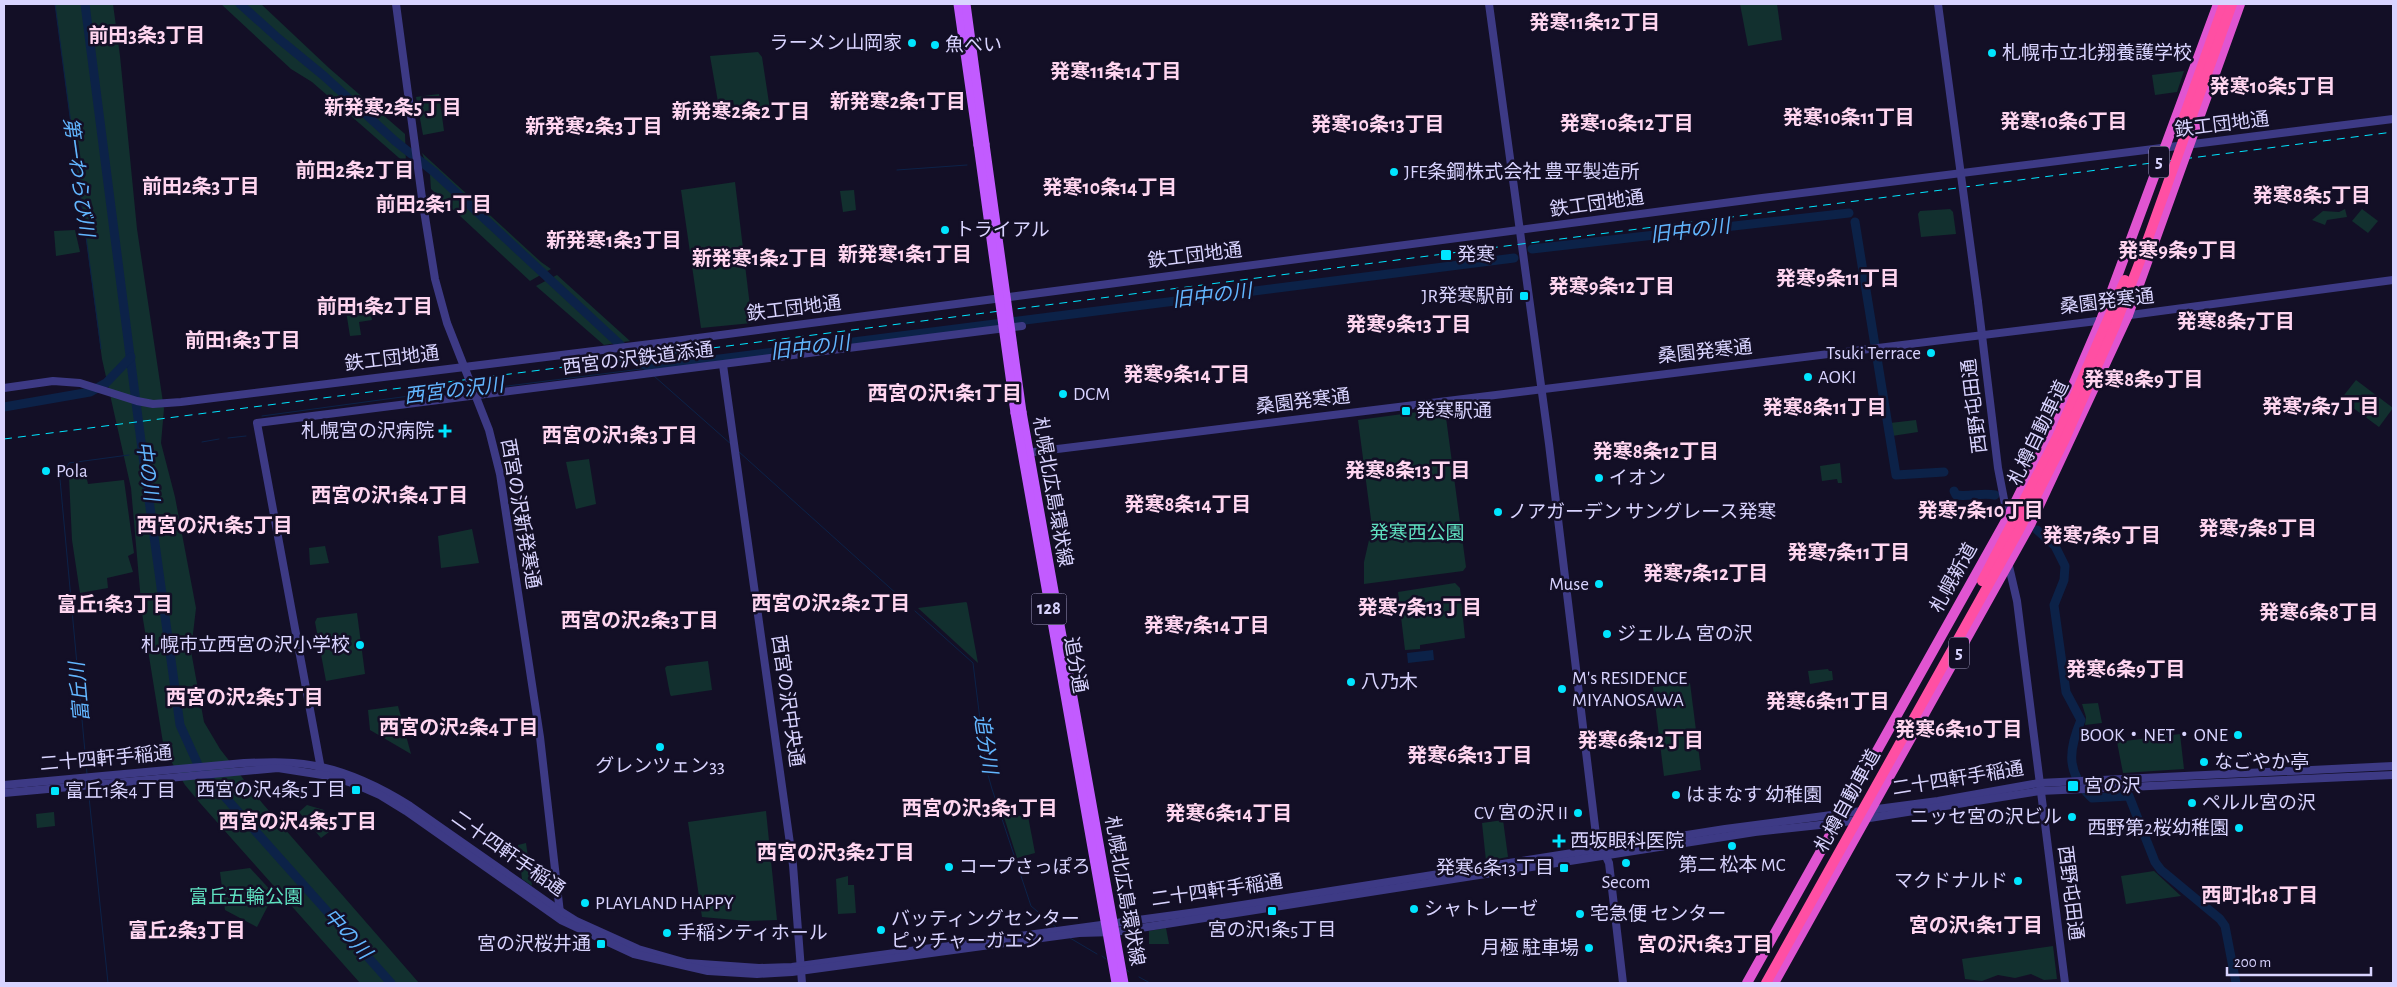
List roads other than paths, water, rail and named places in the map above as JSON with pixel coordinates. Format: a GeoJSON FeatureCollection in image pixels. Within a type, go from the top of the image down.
{"type":"FeatureCollection","features":[{"type":"Feature","properties":{"kind":"highway","name":"札幌新道"},"geometry":{"type":"LineString","coordinates":[[1747,983],[2008,517],[2070,392],[2101,320],[2218,4]]}},
{"type":"Feature","properties":{"kind":"highway","name":"札樽自動車道"},"geometry":{"type":"LineString","coordinates":[[1758,983],[1985,577],[2058,437],[2134,258],[2224,4]]}},
{"type":"Feature","properties":{"kind":"highway","name":"札樽自動車道"},"geometry":{"type":"LineString","coordinates":[[1766,983],[2019,530],[2064,441],[2107,343],[2136,270],[2232,4]]}},
{"type":"Feature","properties":{"kind":"highway","name":"5"},"geometry":{"type":"LineString","coordinates":[[1774,983],[2043,498],[2128,315],[2240,4]]}},
{"type":"Feature","properties":{"kind":"main road","name":"札幌北広島環状線"},"geometry":{"type":"LineString","coordinates":[[958,4],[982,144]]}},
{"type":"Feature","properties":{"kind":"main road","name":"札幌北広島環状線"},"geometry":{"type":"LineString","coordinates":[[966,4],[982,144],[1024,453],[1111,928],[1116,983]]}},
{"type":"Feature","properties":{"kind":"main road","name":"追分通"},"geometry":{"type":"LineString","coordinates":[[1024,453],[1077,765]]}},
{"type":"Feature","properties":{"kind":"main road","name":"札幌北広島環状線"},"geometry":{"type":"LineString","coordinates":[[1077,765],[1124,983]]}},
{"type":"Feature","properties":{"kind":"street","name":"西宮の沢新発寒通"},"geometry":{"type":"LineString","coordinates":[[396,4],[435,279],[447,323],[489,430],[500,474],[541,743],[561,920]]}},
{"type":"Feature","properties":{"kind":"street"},"geometry":{"type":"LineString","coordinates":[[1489,4],[1521,231],[1596,836],[1609,864],[1623,983]]}},
{"type":"Feature","properties":{"kind":"street","name":"西野屯田通"},"geometry":{"type":"LineString","coordinates":[[1938,4],[1998,468],[2008,517],[2008,564],[2017,602],[2065,983]]}},
{"type":"Feature","properties":{"kind":"street","name":"鉄工団地通"},"geometry":{"type":"LineString","coordinates":[[4,388],[54,380],[80,383],[127,399],[153,404],[636,346],[1762,198],[2393,119]]}},
{"type":"Feature","properties":{"kind":"street","name":"桑園発寒通"},"geometry":{"type":"LineString","coordinates":[[1024,453],[2101,320],[2393,280]]}},
{"type":"Feature","properties":{"kind":"street","name":"西宮の沢鉄道添通"},"geometry":{"type":"LineString","coordinates":[[321,770],[257,423],[651,373],[723,366],[1022,326]]}},
{"type":"Feature","properties":{"kind":"street","name":"西宮の沢中央通"},"geometry":{"type":"LineString","coordinates":[[723,366],[793,865],[802,983]]}},
{"type":"Feature","properties":{"kind":"street","name":"二十四軒手稲通"},"geometry":{"type":"LineString","coordinates":[[4,793],[85,781],[279,762],[321,770],[358,779],[402,801],[576,921],[638,948],[687,963],[759,968],[801,968],[1111,928],[1603,852],[1755,832],[1938,800],[2073,781],[2393,766]]}},
{"type":"Feature","properties":{"kind":"street","name":"二十四軒手稲通"},"geometry":{"type":"LineString","coordinates":[[321,770],[380,795],[406,810],[561,920],[634,954],[685,967],[757,974],[1039,934],[1064,934]]}},
{"type":"Feature","properties":{"kind":"street","name":"二十四軒手稲通"},"geometry":{"type":"LineString","coordinates":[[2040,787],[2093,790],[2393,775]]}},
{"type":"Feature","properties":{"kind":"street","name":"二十四軒手稲通"},"geometry":{"type":"LineString","coordinates":[[4,784],[85,781]]}},
{"type":"Feature","properties":{"kind":"water"},"geometry":{"type":"Polygon","coordinates":[[[1433,650],[1434,660],[1408,663],[1407,653],[1433,650]]]}},
{"type":"Feature","properties":{"kind":"waterway","name":"第一わらび川"},"geometry":{"type":"LineString","coordinates":[[55,4],[101,349]]}},
{"type":"Feature","properties":{"kind":"waterway","name":"中の川"},"geometry":{"type":"LineString","coordinates":[[85,4],[142,449],[180,725],[200,769],[391,983]]}},
{"type":"Feature","properties":{"kind":"waterway","name":"旧中の川"},"geometry":{"type":"LineString","coordinates":[[240,4],[324,76],[395,141],[434,172],[627,351],[649,368],[1514,258]]}},
{"type":"Feature","properties":{"kind":"waterway"},"geometry":{"type":"LineString","coordinates":[[897,170],[967,165]]}},
{"type":"Feature","properties":{"kind":"waterway","name":"旧中の川"},"geometry":{"type":"LineString","coordinates":[[1532,249],[1849,213]]}},
{"type":"Feature","properties":{"kind":"waterway","name":"旧中の川"},"geometry":{"type":"LineString","coordinates":[[1855,222],[1896,475],[1944,472]]}},
{"type":"Feature","properties":{"kind":"waterway"},"geometry":{"type":"LineString","coordinates":[[4,407],[90,392],[106,383],[131,357]]}},
{"type":"Feature","properties":{"kind":"waterway","name":"西宮の沢川"},"geometry":{"type":"LineString","coordinates":[[476,390],[649,368]]}},
{"type":"Feature","properties":{"kind":"waterway","name":"追分川"},"geometry":{"type":"LineString","coordinates":[[654,376],[732,445]]}},
{"type":"Feature","properties":{"kind":"waterway","name":"西宮の沢川"},"geometry":{"type":"LineString","coordinates":[[262,416],[424,394],[469,390]]}},
{"type":"Feature","properties":{"kind":"waterway","name":"西宮の沢川"},"geometry":{"type":"LineString","coordinates":[[228,438],[246,436]]}},
{"type":"Feature","properties":{"kind":"waterway","name":"西宮の沢川"},"geometry":{"type":"LineString","coordinates":[[202,442],[219,439]]}},
{"type":"Feature","properties":{"kind":"waterway","name":"西宮の沢川"},"geometry":{"type":"LineString","coordinates":[[134,454],[142,449],[150,451]]}},
{"type":"Feature","properties":{"kind":"waterway","name":"追分川"},"geometry":{"type":"LineString","coordinates":[[738,451],[899,596]]}},
{"type":"Feature","properties":{"kind":"waterway","name":"富丘川"},"geometry":{"type":"LineString","coordinates":[[87,774],[60,479],[69,463],[129,455]]}},
{"type":"Feature","properties":{"kind":"waterway","name":"旧中の川"},"geometry":{"type":"LineString","coordinates":[[1954,491],[1956,495],[1995,495]]}},
{"type":"Feature","properties":{"kind":"waterway","name":"旧中の川"},"geometry":{"type":"LineString","coordinates":[[2037,530],[2055,546],[2065,566],[2064,580],[2054,605],[2066,692],[2081,720],[2072,752],[2072,761],[2077,780],[2092,798],[2129,796],[2155,862],[2161,870],[2220,919],[2225,926],[2236,983]]}},
{"type":"Feature","properties":{"kind":"waterway","name":"追分川"},"geometry":{"type":"LineString","coordinates":[[915,611],[973,663],[986,768],[992,789],[1031,906],[1057,928]]}},
{"type":"Feature","properties":{"kind":"waterway","name":"富丘川"},"geometry":{"type":"LineString","coordinates":[[88,787],[108,983]]}},
{"type":"Feature","properties":{"kind":"waterway","name":"追分川"},"geometry":{"type":"LineString","coordinates":[[1070,938],[1097,954]]}},
{"type":"Feature","properties":{"kind":"waterway","name":"追分川"},"geometry":{"type":"LineString","coordinates":[[1102,956],[1106,959]]}},
{"type":"Feature","properties":{"kind":"waterway","name":"追分川"},"geometry":{"type":"LineString","coordinates":[[1139,977],[1150,983]]}},
{"type":"Feature","properties":{"kind":"railway"},"geometry":{"type":"LineString","coordinates":[[4,439],[2393,132]]}},
{"type":"Feature","properties":{"kind":"place","name":"ラーメン山岡家"},"geometry":{"type":"Point","coordinates":[912,43]}},
{"type":"Feature","properties":{"kind":"place","name":"魚べい"},"geometry":{"type":"Point","coordinates":[935,45]}},
{"type":"Feature","properties":{"kind":"place","name":"札幌市立北翔養護学校"},"geometry":{"type":"Point","coordinates":[1992,53]}},
{"type":"Feature","properties":{"kind":"place","name":"JFE条鋼株式会社 豊平製造所"},"geometry":{"type":"Point","coordinates":[1394,172]}},
{"type":"Feature","properties":{"kind":"place","name":"トライアル"},"geometry":{"type":"Point","coordinates":[945,230]}},
{"type":"Feature","properties":{"kind":"place","name":"発寒"},"geometry":{"type":"Point","coordinates":[1446,255]}},
{"type":"Feature","properties":{"kind":"place","name":"JR発寒駅前"},"geometry":{"type":"Point","coordinates":[1524,296]}},
{"type":"Feature","properties":{"kind":"place","name":"Tsuki Terrace"},"geometry":{"type":"Point","coordinates":[1931,353]}},
{"type":"Feature","properties":{"kind":"place","name":"AOKI"},"geometry":{"type":"Point","coordinates":[1808,377]}},
{"type":"Feature","properties":{"kind":"place","name":"DCM"},"geometry":{"type":"Point","coordinates":[1063,394]}},
{"type":"Feature","properties":{"kind":"place","name":"発寒駅通"},"geometry":{"type":"Point","coordinates":[1406,411]}},
{"type":"Feature","properties":{"kind":"place","name":"札幌宮の沢病院"},"geometry":{"type":"Point","coordinates":[445,431]}},
{"type":"Feature","properties":{"kind":"place","name":"Pola"},"geometry":{"type":"Point","coordinates":[46,471]}},
{"type":"Feature","properties":{"kind":"place","name":"イオン"},"geometry":{"type":"Point","coordinates":[1599,478]}},
{"type":"Feature","properties":{"kind":"place","name":"ノアガーデン サングレース発寒"},"geometry":{"type":"Point","coordinates":[1498,512]}},
{"type":"Feature","properties":{"kind":"place","name":"Muse"},"geometry":{"type":"Point","coordinates":[1599,584]}},
{"type":"Feature","properties":{"kind":"place","name":"ジェルム 宮の沢"},"geometry":{"type":"Point","coordinates":[1607,634]}},
{"type":"Feature","properties":{"kind":"place","name":"札幌市立西宮の沢小学校"},"geometry":{"type":"Point","coordinates":[360,645]}},
{"type":"Feature","properties":{"kind":"place","name":"八乃木"},"geometry":{"type":"Point","coordinates":[1351,682]}},
{"type":"Feature","properties":{"kind":"place","name":"M's RESIDENCE MIYANOSAWA"},"geometry":{"type":"Point","coordinates":[1562,689]}},
{"type":"Feature","properties":{"kind":"place","name":"BOOK・NET・ONE"},"geometry":{"type":"Point","coordinates":[2238,735]}},
{"type":"Feature","properties":{"kind":"place","name":"グレンツェン33"},"geometry":{"type":"Point","coordinates":[660,747]}},
{"type":"Feature","properties":{"kind":"place","name":"なごやか亭"},"geometry":{"type":"Point","coordinates":[2204,762]}},
{"type":"Feature","properties":{"kind":"place","name":"宮の沢"},"geometry":{"type":"Point","coordinates":[2073,786]}},
{"type":"Feature","properties":{"kind":"place","name":"西宮の沢4条5丁目"},"geometry":{"type":"Point","coordinates":[356,790]}},
{"type":"Feature","properties":{"kind":"place","name":"富丘1条4丁目"},"geometry":{"type":"Point","coordinates":[55,791]}},
{"type":"Feature","properties":{"kind":"place","name":"はまなす 幼稚園"},"geometry":{"type":"Point","coordinates":[1676,795]}},
{"type":"Feature","properties":{"kind":"place","name":"ペルル宮の沢"},"geometry":{"type":"Point","coordinates":[2192,803]}},
{"type":"Feature","properties":{"kind":"place","name":"CV 宮の沢 II"},"geometry":{"type":"Point","coordinates":[1578,813]}},
{"type":"Feature","properties":{"kind":"place","name":"ニッセ宮の沢ビル"},"geometry":{"type":"Point","coordinates":[2072,817]}},
{"type":"Feature","properties":{"kind":"place","name":"西野第2桜幼稚園"},"geometry":{"type":"Point","coordinates":[2239,828]}},
{"type":"Feature","properties":{"kind":"place","name":"西坂眼科医院"},"geometry":{"type":"Point","coordinates":[1559,841]}},
{"type":"Feature","properties":{"kind":"place","name":"第二 松本 MC"},"geometry":{"type":"Point","coordinates":[1732,846]}},
{"type":"Feature","properties":{"kind":"place","name":"Secom"},"geometry":{"type":"Point","coordinates":[1626,863]}},
{"type":"Feature","properties":{"kind":"place","name":"コープさっぽろ"},"geometry":{"type":"Point","coordinates":[949,867]}},
{"type":"Feature","properties":{"kind":"place","name":"発寒6条13丁目"},"geometry":{"type":"Point","coordinates":[1564,868]}},
{"type":"Feature","properties":{"kind":"place","name":"マクドナルド"},"geometry":{"type":"Point","coordinates":[2018,881]}},
{"type":"Feature","properties":{"kind":"place","name":"PLAYLAND HAPPY"},"geometry":{"type":"Point","coordinates":[585,903]}},
{"type":"Feature","properties":{"kind":"place","name":"シャトレーゼ"},"geometry":{"type":"Point","coordinates":[1414,909]}},
{"type":"Feature","properties":{"kind":"place","name":"宮の沢1条5丁目"},"geometry":{"type":"Point","coordinates":[1272,911]}},
{"type":"Feature","properties":{"kind":"place","name":"宅急便 センター"},"geometry":{"type":"Point","coordinates":[1580,914]}},
{"type":"Feature","properties":{"kind":"place","name":"バッティングセンター ピッチャーガエシ"},"geometry":{"type":"Point","coordinates":[881,930]}},
{"type":"Feature","properties":{"kind":"place","name":"手稲シティホール"},"geometry":{"type":"Point","coordinates":[667,933]}},
{"type":"Feature","properties":{"kind":"place","name":"宮の沢桜井通"},"geometry":{"type":"Point","coordinates":[601,944]}},
{"type":"Feature","properties":{"kind":"place","name":"月極 駐車場"},"geometry":{"type":"Point","coordinates":[1589,948]}},
{"type":"Feature","properties":{"kind":"district","name":"発寒11条12丁目"},"geometry":{"type":"Point","coordinates":[1595,23]}},
{"type":"Feature","properties":{"kind":"district","name":"前田3条3丁目"},"geometry":{"type":"Point","coordinates":[147,36]}},
{"type":"Feature","properties":{"kind":"district","name":"発寒11条14丁目"},"geometry":{"type":"Point","coordinates":[1116,72]}},
{"type":"Feature","properties":{"kind":"district","name":"発寒10条5丁目"},"geometry":{"type":"Point","coordinates":[2273,87]}},
{"type":"Feature","properties":{"kind":"district","name":"新発寒2条1丁目"},"geometry":{"type":"Point","coordinates":[898,102]}},
{"type":"Feature","properties":{"kind":"district","name":"新発寒2条5丁目"},"geometry":{"type":"Point","coordinates":[393,108]}},
{"type":"Feature","properties":{"kind":"district","name":"新発寒2条2丁目"},"geometry":{"type":"Point","coordinates":[741,112]}},
{"type":"Feature","properties":{"kind":"district","name":"発寒10条11丁目"},"geometry":{"type":"Point","coordinates":[1849,118]}},
{"type":"Feature","properties":{"kind":"district","name":"発寒10条6丁目"},"geometry":{"type":"Point","coordinates":[2064,122]}},
{"type":"Feature","properties":{"kind":"district","name":"発寒10条12丁目"},"geometry":{"type":"Point","coordinates":[1627,124]}},
{"type":"Feature","properties":{"kind":"district","name":"発寒10条13丁目"},"geometry":{"type":"Point","coordinates":[1378,125]}},
{"type":"Feature","properties":{"kind":"district","name":"新発寒2条3丁目"},"geometry":{"type":"Point","coordinates":[594,127]}},
{"type":"Feature","properties":{"kind":"district","name":"前田2条2丁目"},"geometry":{"type":"Point","coordinates":[355,171]}},
{"type":"Feature","properties":{"kind":"district","name":"前田2条3丁目"},"geometry":{"type":"Point","coordinates":[201,187]}},
{"type":"Feature","properties":{"kind":"district","name":"発寒10条14丁目"},"geometry":{"type":"Point","coordinates":[1110,188]}},
{"type":"Feature","properties":{"kind":"district","name":"発寒8条5丁目"},"geometry":{"type":"Point","coordinates":[2312,196]}},
{"type":"Feature","properties":{"kind":"district","name":"前田2条1丁目"},"geometry":{"type":"Point","coordinates":[434,205]}},
{"type":"Feature","properties":{"kind":"district","name":"新発寒1条3丁目"},"geometry":{"type":"Point","coordinates":[614,241]}},
{"type":"Feature","properties":{"kind":"district","name":"発寒9条9丁目"},"geometry":{"type":"Point","coordinates":[2178,251]}},
{"type":"Feature","properties":{"kind":"district","name":"新発寒1条1丁目"},"geometry":{"type":"Point","coordinates":[905,255]}},
{"type":"Feature","properties":{"kind":"district","name":"新発寒1条2丁目"},"geometry":{"type":"Point","coordinates":[760,259]}},
{"type":"Feature","properties":{"kind":"district","name":"発寒9条11丁目"},"geometry":{"type":"Point","coordinates":[1838,279]}},
{"type":"Feature","properties":{"kind":"district","name":"発寒9条12丁目"},"geometry":{"type":"Point","coordinates":[1612,287]}},
{"type":"Feature","properties":{"kind":"district","name":"前田1条2丁目"},"geometry":{"type":"Point","coordinates":[375,307]}},
{"type":"Feature","properties":{"kind":"district","name":"発寒8条7丁目"},"geometry":{"type":"Point","coordinates":[2236,322]}},
{"type":"Feature","properties":{"kind":"district","name":"発寒9条13丁目"},"geometry":{"type":"Point","coordinates":[1409,325]}},
{"type":"Feature","properties":{"kind":"district","name":"前田1条3丁目"},"geometry":{"type":"Point","coordinates":[243,341]}},
{"type":"Feature","properties":{"kind":"district","name":"発寒9条14丁目"},"geometry":{"type":"Point","coordinates":[1187,375]}},
{"type":"Feature","properties":{"kind":"district","name":"発寒8条9丁目"},"geometry":{"type":"Point","coordinates":[2144,380]}},
{"type":"Feature","properties":{"kind":"district","name":"西宮の沢1条1丁目"},"geometry":{"type":"Point","coordinates":[945,394]}},
{"type":"Feature","properties":{"kind":"district","name":"発寒7条7丁目"},"geometry":{"type":"Point","coordinates":[2321,407]}},
{"type":"Feature","properties":{"kind":"district","name":"発寒8条11丁目"},"geometry":{"type":"Point","coordinates":[1825,408]}},
{"type":"Feature","properties":{"kind":"district","name":"西宮の沢1条3丁目"},"geometry":{"type":"Point","coordinates":[620,436]}},
{"type":"Feature","properties":{"kind":"district","name":"発寒8条12丁目"},"geometry":{"type":"Point","coordinates":[1656,452]}},
{"type":"Feature","properties":{"kind":"district","name":"発寒8条13丁目"},"geometry":{"type":"Point","coordinates":[1408,471]}},
{"type":"Feature","properties":{"kind":"district","name":"西宮の沢1条4丁目"},"geometry":{"type":"Point","coordinates":[390,496]}},
{"type":"Feature","properties":{"kind":"district","name":"発寒8条14丁目"},"geometry":{"type":"Point","coordinates":[1188,505]}},
{"type":"Feature","properties":{"kind":"district","name":"発寒7条10丁目"},"geometry":{"type":"Point","coordinates":[1981,511]}},
{"type":"Feature","properties":{"kind":"district","name":"西宮の沢1条5丁目"},"geometry":{"type":"Point","coordinates":[215,526]}},
{"type":"Feature","properties":{"kind":"district","name":"発寒7条8丁目"},"geometry":{"type":"Point","coordinates":[2258,529]}},
{"type":"Feature","properties":{"kind":"district","name":"発寒7条9丁目"},"geometry":{"type":"Point","coordinates":[2102,536]}},
{"type":"Feature","properties":{"kind":"district","name":"発寒7条11丁目"},"geometry":{"type":"Point","coordinates":[1849,553]}},
{"type":"Feature","properties":{"kind":"district","name":"発寒7条12丁目"},"geometry":{"type":"Point","coordinates":[1706,574]}},
{"type":"Feature","properties":{"kind":"district","name":"西宮の沢2条2丁目"},"geometry":{"type":"Point","coordinates":[831,604]}},
{"type":"Feature","properties":{"kind":"district","name":"富丘1条3丁目"},"geometry":{"type":"Point","coordinates":[115,605]}},
{"type":"Feature","properties":{"kind":"district","name":"発寒7条13丁目"},"geometry":{"type":"Point","coordinates":[1420,608]}},
{"type":"Feature","properties":{"kind":"district","name":"発寒6条8丁目"},"geometry":{"type":"Point","coordinates":[2319,613]}},
{"type":"Feature","properties":{"kind":"district","name":"西宮の沢2条3丁目"},"geometry":{"type":"Point","coordinates":[640,621]}},
{"type":"Feature","properties":{"kind":"district","name":"発寒7条14丁目"},"geometry":{"type":"Point","coordinates":[1207,626]}},
{"type":"Feature","properties":{"kind":"district","name":"発寒6条9丁目"},"geometry":{"type":"Point","coordinates":[2126,670]}},
{"type":"Feature","properties":{"kind":"district","name":"西宮の沢2条5丁目"},"geometry":{"type":"Point","coordinates":[245,698]}},
{"type":"Feature","properties":{"kind":"district","name":"発寒6条11丁目"},"geometry":{"type":"Point","coordinates":[1828,702]}},
{"type":"Feature","properties":{"kind":"district","name":"西宮の沢2条4丁目"},"geometry":{"type":"Point","coordinates":[459,728]}},
{"type":"Feature","properties":{"kind":"district","name":"発寒6条10丁目"},"geometry":{"type":"Point","coordinates":[1959,730]}},
{"type":"Feature","properties":{"kind":"district","name":"発寒6条12丁目"},"geometry":{"type":"Point","coordinates":[1641,741]}},
{"type":"Feature","properties":{"kind":"district","name":"発寒6条13丁目"},"geometry":{"type":"Point","coordinates":[1470,756]}},
{"type":"Feature","properties":{"kind":"district","name":"西宮の沢3条1丁目"},"geometry":{"type":"Point","coordinates":[980,809]}},
{"type":"Feature","properties":{"kind":"district","name":"発寒6条14丁目"},"geometry":{"type":"Point","coordinates":[1229,814]}},
{"type":"Feature","properties":{"kind":"district","name":"西宮の沢4条5丁目"},"geometry":{"type":"Point","coordinates":[298,822]}},
{"type":"Feature","properties":{"kind":"district","name":"西宮の沢3条2丁目"},"geometry":{"type":"Point","coordinates":[836,853]}},
{"type":"Feature","properties":{"kind":"district","name":"西町北18丁目"},"geometry":{"type":"Point","coordinates":[2260,896]}},
{"type":"Feature","properties":{"kind":"district","name":"宮の沢1条1丁目"},"geometry":{"type":"Point","coordinates":[1976,926]}},
{"type":"Feature","properties":{"kind":"district","name":"富丘2条3丁目"},"geometry":{"type":"Point","coordinates":[187,931]}},
{"type":"Feature","properties":{"kind":"district","name":"宮の沢1条3丁目"},"geometry":{"type":"Point","coordinates":[1705,945]}},
{"type":"Feature","properties":{"kind":"park label","name":"発寒西公園"},"geometry":{"type":"Point","coordinates":[1417,533]}},
{"type":"Feature","properties":{"kind":"park label","name":"富丘五輪公園"},"geometry":{"type":"Point","coordinates":[246,897]}}]}
